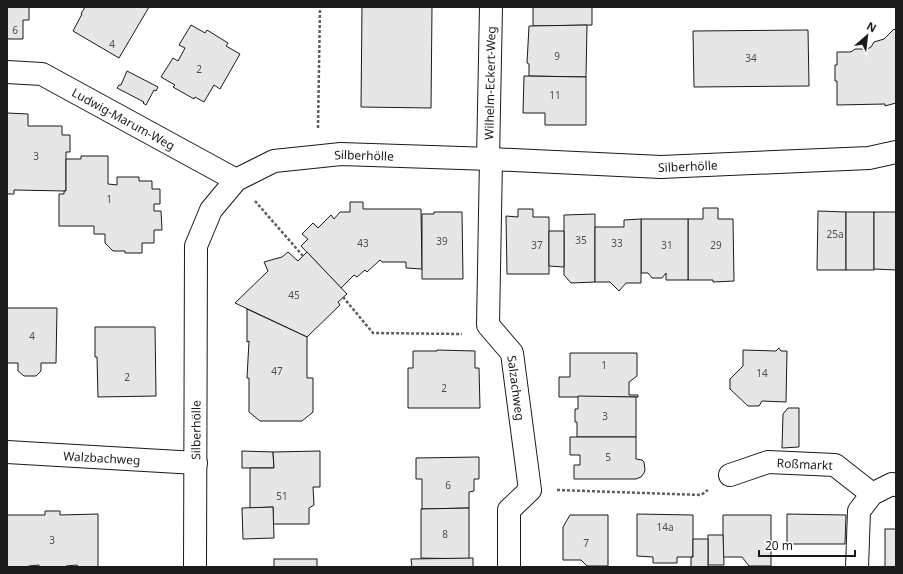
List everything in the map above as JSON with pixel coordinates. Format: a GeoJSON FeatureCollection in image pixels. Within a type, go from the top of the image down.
{"type":"FeatureCollection","features":[{"type":"Feature","properties":{"kind":"street","name":"Wilhelm-Eckert-Weg"},"geometry":{"type":"LineString","coordinates":[[489,159],[491,7]]}},
{"type":"Feature","properties":{"kind":"street","name":"Ludwig-Marum-Weg"},"geometry":{"type":"LineString","coordinates":[[7,72],[42,74],[236,180]]}},
{"type":"Feature","properties":{"kind":"street","name":"Silberhölle"},"geometry":{"type":"LineString","coordinates":[[195,567],[196,246],[211,210],[236,180],[274,161],[342,154],[661,167],[869,158],[896,152]]}},
{"type":"Feature","properties":{"kind":"street","name":"Salzachweg"},"geometry":{"type":"LineString","coordinates":[[489,159],[488,325],[512,353],[530,490]]}},
{"type":"Feature","properties":{"kind":"street","name":"Walzbachweg"},"geometry":{"type":"LineString","coordinates":[[7,452],[196,463]]}},
{"type":"Feature","properties":{"kind":"street","name":"Roßmarkt"},"geometry":{"type":"LineString","coordinates":[[730,475],[768,462],[835,465],[872,494]]}},
{"type":"Feature","properties":{"kind":"street"},"geometry":{"type":"LineString","coordinates":[[857,567],[859,511],[872,494],[892,484],[896,484]]}},
{"type":"Feature","properties":{"kind":"street"},"geometry":{"type":"LineString","coordinates":[[510,567],[509,510],[530,490]]}},
{"type":"Feature","properties":{"kind":"path"},"geometry":{"type":"LineString","coordinates":[[317,156],[320,7]]}},
{"type":"Feature","properties":{"kind":"path"},"geometry":{"type":"LineString","coordinates":[[236,180],[303,256]]}},
{"type":"Feature","properties":{"kind":"path"},"geometry":{"type":"LineString","coordinates":[[343,297],[373,332],[496,335]]}},
{"type":"Feature","properties":{"kind":"path"},"geometry":{"type":"LineString","coordinates":[[530,490],[701,495],[730,475]]}},
{"type":"Feature","properties":{"kind":"building"},"geometry":{"type":"Polygon","coordinates":[[[7,7],[29,7],[29,20],[23,20],[23,39],[7,39],[7,7]]]}},
{"type":"Feature","properties":{"kind":"building"},"geometry":{"type":"Polygon","coordinates":[[[85,7],[149,7],[119,58],[73,31],[85,7]]]}},
{"type":"Feature","properties":{"kind":"building"},"geometry":{"type":"Polygon","coordinates":[[[362,7],[432,7],[431,108],[361,107],[362,7]]]}},
{"type":"Feature","properties":{"kind":"building"},"geometry":{"type":"Polygon","coordinates":[[[533,7],[592,7],[592,25],[533,26],[533,7]]]}},
{"type":"Feature","properties":{"kind":"building"},"geometry":{"type":"Polygon","coordinates":[[[191,25],[205,33],[207,30],[228,43],[226,46],[240,54],[220,89],[214,85],[204,102],[195,97],[194,99],[173,87],[175,85],[161,77],[173,58],[178,61],[185,48],[179,45],[191,25]]]}},
{"type":"Feature","properties":{"kind":"building"},"geometry":{"type":"Polygon","coordinates":[[[587,25],[586,77],[529,76],[529,64],[527,63],[529,26],[587,25]]]}},
{"type":"Feature","properties":{"kind":"building"},"geometry":{"type":"Polygon","coordinates":[[[894,29],[896,31],[896,103],[885,106],[885,104],[837,105],[835,65],[837,65],[837,52],[851,52],[855,49],[867,49],[871,47],[874,42],[884,39],[894,29]]]}},
{"type":"Feature","properties":{"kind":"building"},"geometry":{"type":"Polygon","coordinates":[[[808,30],[809,86],[694,87],[693,31],[808,30]]]}},
{"type":"Feature","properties":{"kind":"building"},"geometry":{"type":"Polygon","coordinates":[[[127,71],[158,87],[156,91],[154,90],[146,105],[143,103],[144,102],[117,88],[121,85],[127,71]]]}},
{"type":"Feature","properties":{"kind":"building"},"geometry":{"type":"Polygon","coordinates":[[[524,76],[586,77],[586,125],[545,125],[545,113],[523,113],[524,76]]]}},
{"type":"Feature","properties":{"kind":"building"},"geometry":{"type":"Polygon","coordinates":[[[7,113],[28,114],[28,126],[62,126],[62,135],[70,135],[70,152],[66,152],[66,191],[14,190],[14,194],[7,194],[7,113]]]}},
{"type":"Feature","properties":{"kind":"building"},"geometry":{"type":"Polygon","coordinates":[[[81,156],[108,156],[108,184],[117,185],[117,177],[139,177],[139,181],[152,181],[152,189],[160,189],[160,204],[154,204],[154,211],[161,211],[162,230],[154,230],[154,243],[142,243],[142,253],[113,251],[105,243],[105,234],[94,234],[94,226],[59,226],[59,194],[64,194],[64,191],[66,191],[66,159],[81,159],[81,156]]]}},
{"type":"Feature","properties":{"kind":"building"},"geometry":{"type":"Polygon","coordinates":[[[350,202],[363,202],[363,209],[421,209],[422,269],[406,268],[406,262],[382,262],[380,260],[367,272],[365,270],[357,277],[354,275],[341,288],[301,246],[308,239],[302,234],[313,223],[318,228],[331,215],[334,219],[340,212],[350,212],[350,202]]]}},
{"type":"Feature","properties":{"kind":"building"},"geometry":{"type":"Polygon","coordinates":[[[703,208],[718,208],[718,219],[733,219],[734,281],[713,282],[713,280],[688,280],[688,219],[703,219],[703,208]]]}},
{"type":"Feature","properties":{"kind":"building"},"geometry":{"type":"Polygon","coordinates":[[[518,209],[533,209],[533,217],[549,217],[549,274],[507,274],[506,216],[518,217],[518,209]]]}},
{"type":"Feature","properties":{"kind":"building"},"geometry":{"type":"Polygon","coordinates":[[[818,211],[846,212],[846,270],[817,270],[818,211]]]}},
{"type":"Feature","properties":{"kind":"building"},"geometry":{"type":"Polygon","coordinates":[[[434,212],[462,212],[463,279],[422,279],[422,214],[434,214],[434,212]]]}},
{"type":"Feature","properties":{"kind":"building"},"geometry":{"type":"Polygon","coordinates":[[[846,212],[874,212],[874,270],[846,270],[846,212]]]}},
{"type":"Feature","properties":{"kind":"building"},"geometry":{"type":"Polygon","coordinates":[[[874,212],[896,212],[896,270],[874,269],[874,212]]]}},
{"type":"Feature","properties":{"kind":"building"},"geometry":{"type":"Polygon","coordinates":[[[595,214],[595,282],[571,283],[564,275],[564,215],[595,214]]]}},
{"type":"Feature","properties":{"kind":"building"},"geometry":{"type":"Polygon","coordinates":[[[641,219],[688,219],[688,280],[666,280],[666,273],[662,278],[652,278],[648,273],[641,273],[641,219]]]}},
{"type":"Feature","properties":{"kind":"building"},"geometry":{"type":"Polygon","coordinates":[[[641,219],[641,283],[626,283],[619,291],[610,282],[595,282],[595,227],[624,227],[624,220],[641,219]]]}},
{"type":"Feature","properties":{"kind":"building"},"geometry":{"type":"Polygon","coordinates":[[[549,231],[564,231],[564,267],[549,266],[549,231]]]}},
{"type":"Feature","properties":{"kind":"building"},"geometry":{"type":"Polygon","coordinates":[[[288,252],[298,261],[307,252],[347,294],[338,302],[340,305],[307,337],[235,303],[268,271],[264,262],[282,257],[288,252]]]}},
{"type":"Feature","properties":{"kind":"building"},"geometry":{"type":"Polygon","coordinates":[[[7,308],[57,308],[56,363],[41,363],[41,371],[36,376],[24,376],[18,371],[18,363],[7,363],[7,308]]]}},
{"type":"Feature","properties":{"kind":"building"},"geometry":{"type":"Polygon","coordinates":[[[247,309],[307,337],[307,378],[313,378],[313,412],[302,421],[260,421],[249,412],[249,378],[247,378],[249,341],[247,342],[247,309]]]}},
{"type":"Feature","properties":{"kind":"building"},"geometry":{"type":"Polygon","coordinates":[[[95,327],[155,327],[156,396],[98,397],[97,357],[95,357],[95,327]]]}},
{"type":"Feature","properties":{"kind":"building"},"geometry":{"type":"Polygon","coordinates":[[[779,348],[781,351],[787,351],[786,402],[762,401],[759,406],[748,406],[730,389],[730,379],[743,366],[743,350],[776,351],[779,348]]]}},
{"type":"Feature","properties":{"kind":"building"},"geometry":{"type":"Polygon","coordinates":[[[413,351],[475,351],[475,368],[479,368],[480,408],[408,408],[408,368],[413,368],[413,351]]]}},
{"type":"Feature","properties":{"kind":"building"},"geometry":{"type":"Polygon","coordinates":[[[570,353],[637,353],[637,376],[629,382],[629,395],[638,395],[638,397],[559,397],[559,377],[570,377],[570,353]]]}},
{"type":"Feature","properties":{"kind":"building"},"geometry":{"type":"Polygon","coordinates":[[[578,396],[636,397],[636,437],[577,437],[575,409],[578,409],[578,396]]]}},
{"type":"Feature","properties":{"kind":"building"},"geometry":{"type":"Polygon","coordinates":[[[788,408],[799,408],[799,447],[782,448],[783,414],[788,408]]]}},
{"type":"Feature","properties":{"kind":"building"},"geometry":{"type":"Polygon","coordinates":[[[570,437],[636,437],[636,459],[644,462],[644,473],[641,477],[636,479],[574,479],[574,465],[580,465],[580,455],[570,455],[570,437]]]}},
{"type":"Feature","properties":{"kind":"building"},"geometry":{"type":"Polygon","coordinates":[[[242,451],[273,452],[274,468],[242,468],[242,451]]]}},
{"type":"Feature","properties":{"kind":"building"},"geometry":{"type":"Polygon","coordinates":[[[320,451],[320,487],[313,487],[314,505],[309,508],[309,524],[273,524],[273,507],[250,508],[250,468],[274,468],[273,452],[320,451]]]}},
{"type":"Feature","properties":{"kind":"building"},"geometry":{"type":"Polygon","coordinates":[[[479,457],[479,479],[474,479],[474,491],[469,492],[469,508],[422,509],[422,479],[416,479],[416,458],[479,457]]]}},
{"type":"Feature","properties":{"kind":"building"},"geometry":{"type":"Polygon","coordinates":[[[273,507],[274,538],[243,539],[242,508],[273,507]]]}},
{"type":"Feature","properties":{"kind":"building"},"geometry":{"type":"Polygon","coordinates":[[[469,508],[469,559],[421,558],[421,509],[469,508]]]}},
{"type":"Feature","properties":{"kind":"building"},"geometry":{"type":"Polygon","coordinates":[[[45,511],[60,511],[60,515],[98,514],[98,567],[79,567],[77,565],[66,567],[39,567],[39,565],[27,567],[7,567],[7,515],[45,515],[45,511]]]}},
{"type":"Feature","properties":{"kind":"building"},"geometry":{"type":"Polygon","coordinates":[[[637,514],[693,515],[693,557],[677,557],[677,563],[653,563],[653,557],[637,556],[637,514]]]}},
{"type":"Feature","properties":{"kind":"building"},"geometry":{"type":"Polygon","coordinates":[[[787,514],[846,515],[845,544],[787,544],[787,514]]]}},
{"type":"Feature","properties":{"kind":"building"},"geometry":{"type":"Polygon","coordinates":[[[570,515],[608,515],[608,566],[587,566],[581,560],[563,560],[563,527],[570,515]]]}},
{"type":"Feature","properties":{"kind":"building"},"geometry":{"type":"Polygon","coordinates":[[[723,515],[771,515],[771,566],[749,566],[742,557],[723,557],[723,515]]]}},
{"type":"Feature","properties":{"kind":"building"},"geometry":{"type":"Polygon","coordinates":[[[885,529],[896,529],[896,567],[885,567],[885,529]]]}},
{"type":"Feature","properties":{"kind":"building"},"geometry":{"type":"Polygon","coordinates":[[[708,535],[723,535],[724,565],[708,565],[708,535]]]}},
{"type":"Feature","properties":{"kind":"building"},"geometry":{"type":"Polygon","coordinates":[[[693,539],[708,539],[708,567],[691,567],[691,557],[693,557],[693,539]]]}},
{"type":"Feature","properties":{"kind":"building"},"geometry":{"type":"Polygon","coordinates":[[[473,558],[473,567],[412,567],[411,559],[473,558]]]}},
{"type":"Feature","properties":{"kind":"building"},"geometry":{"type":"Polygon","coordinates":[[[274,559],[317,559],[317,567],[274,567],[274,559]]]}}]}
